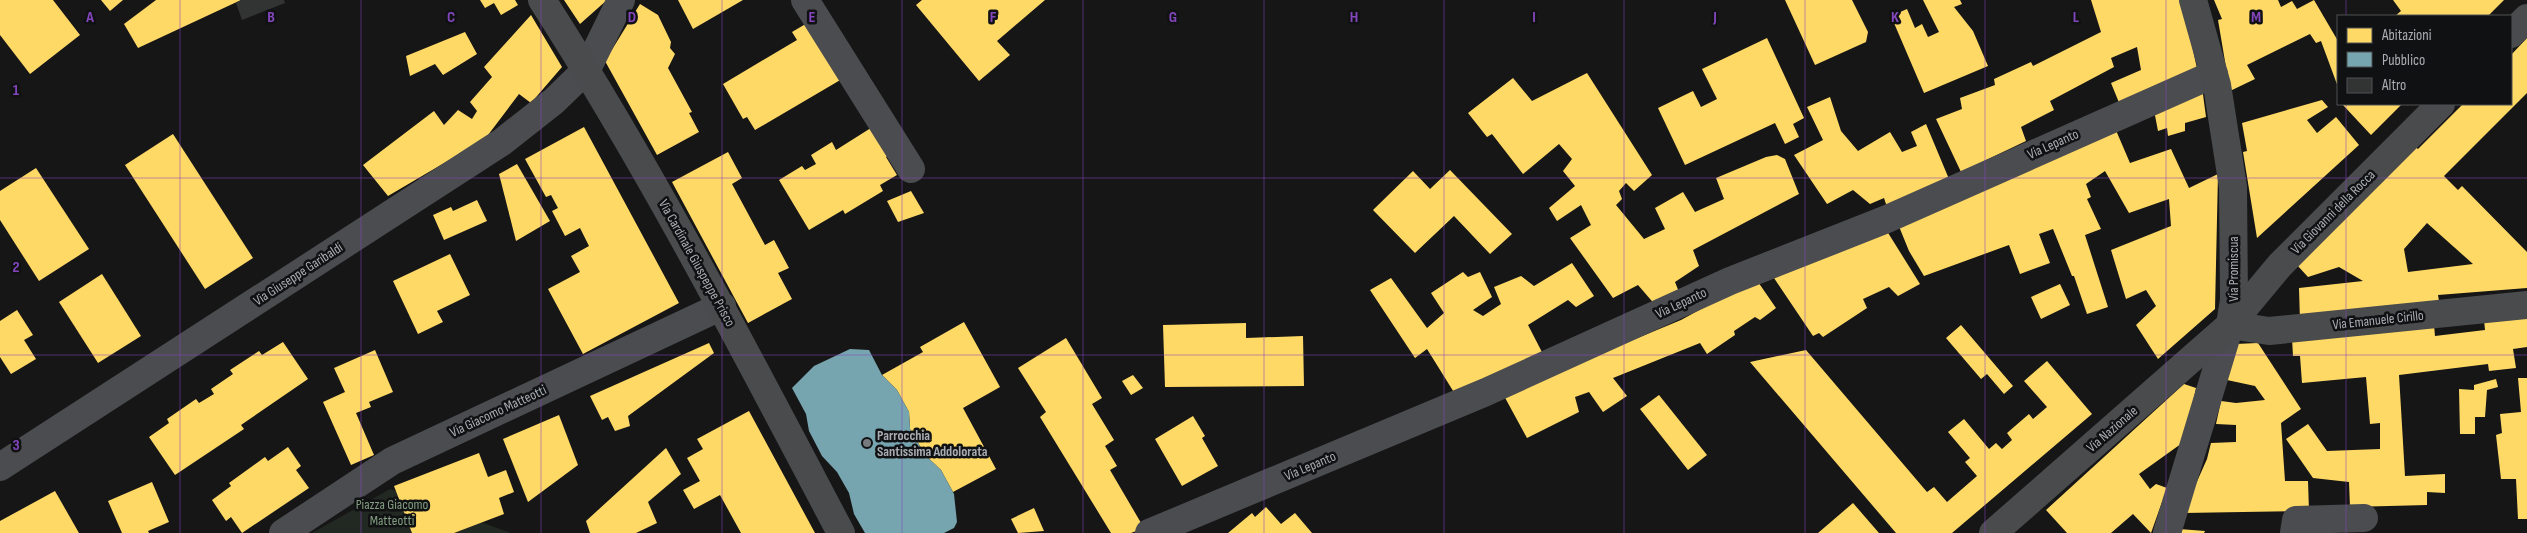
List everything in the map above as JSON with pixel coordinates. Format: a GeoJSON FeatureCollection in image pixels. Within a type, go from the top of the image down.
{"type":"FeatureCollection","features":[{"type":"Feature","properties":{"kind":"street","name":"Via Cardinale Giuspeppe Prisco"},"geometry":{"type":"LineString","coordinates":[[542,0],[587,69],[722,306],[841,533]]}},
{"type":"Feature","properties":{"kind":"street","name":"Via Giuseppe Garibaldi"},"geometry":{"type":"LineString","coordinates":[[0,467],[502,142],[554,101],[587,69],[621,0]]}},
{"type":"Feature","properties":{"kind":"street"},"geometry":{"type":"LineString","coordinates":[[805,0],[911,170]]}},
{"type":"Feature","properties":{"kind":"street","name":"Via Promiscua"},"geometry":{"type":"LineString","coordinates":[[2167,533],[2230,325],[2234,300],[2233,186],[2214,74],[2193,0]]}},
{"type":"Feature","properties":{"kind":"street"},"geometry":{"type":"LineString","coordinates":[[2512,33],[2527,18]]}},
{"type":"Feature","properties":{"kind":"street","name":"Via Lepanto"},"geometry":{"type":"LineString","coordinates":[[1149,533],[1486,392],[1730,281],[1886,219],[2214,74]]}},
{"type":"Feature","properties":{"kind":"street","name":"Via Giovanni della Rocca"},"geometry":{"type":"LineString","coordinates":[[2230,325],[2280,265],[2440,105]]}},
{"type":"Feature","properties":{"kind":"street","name":"Via Emanuele Cirillo"},"geometry":{"type":"LineString","coordinates":[[2230,325],[2269,331],[2527,305]]}},
{"type":"Feature","properties":{"kind":"street","name":"Via Giacomo Matteotti"},"geometry":{"type":"LineString","coordinates":[[283,533],[392,461],[722,306]]}},
{"type":"Feature","properties":{"kind":"street","name":"Via Nazionale"},"geometry":{"type":"LineString","coordinates":[[1993,533],[2230,325]]}},
{"type":"Feature","properties":{"kind":"street"},"geometry":{"type":"LineString","coordinates":[[2294,533],[2296,520],[2364,518]]}},
{"type":"Feature","properties":{"kind":"green space","name":"Piazza Giacomo Matteotti"},"geometry":{"type":"Polygon","coordinates":[[[390,489],[511,533],[312,533],[390,489]]]}},
{"type":"Feature","properties":{"kind":"building: Abitazioni"},"geometry":{"type":"Polygon","coordinates":[[[0,0],[53,0],[80,35],[30,74],[0,35],[0,0]]]}},
{"type":"Feature","properties":{"kind":"building: Abitazioni"},"geometry":{"type":"Polygon","coordinates":[[[101,0],[123,0],[110,11],[101,0]]]}},
{"type":"Feature","properties":{"kind":"building: Abitazioni"},"geometry":{"type":"Polygon","coordinates":[[[156,0],[241,0],[138,48],[124,24],[156,0]]]}},
{"type":"Feature","properties":{"kind":"building: Abitazioni"},"geometry":{"type":"Polygon","coordinates":[[[480,0],[515,0],[518,5],[501,15],[494,3],[485,8],[480,0]]]}},
{"type":"Feature","properties":{"kind":"building: Abitazioni"},"geometry":{"type":"Polygon","coordinates":[[[564,0],[607,0],[580,24],[564,0]]]}},
{"type":"Feature","properties":{"kind":"building: Abitazioni"},"geometry":{"type":"Polygon","coordinates":[[[678,0],[743,0],[693,29],[678,0]]]}},
{"type":"Feature","properties":{"kind":"building: Abitazioni"},"geometry":{"type":"Polygon","coordinates":[[[922,0],[1045,0],[997,41],[1010,55],[979,81],[916,5],[922,0]]]}},
{"type":"Feature","properties":{"kind":"building: Abitazioni"},"geometry":{"type":"Polygon","coordinates":[[[1785,0],[1852,0],[1868,32],[1866,42],[1815,65],[1785,0]]]}},
{"type":"Feature","properties":{"kind":"building: Abitazioni"},"geometry":{"type":"Polygon","coordinates":[[[1923,0],[1960,0],[1962,4],[1954,7],[1973,31],[1988,66],[1924,93],[1891,16],[1907,9],[1915,28],[1922,24],[1928,37],[1939,32],[1923,0]]]}},
{"type":"Feature","properties":{"kind":"building: Abitazioni"},"geometry":{"type":"Polygon","coordinates":[[[2091,0],[2182,0],[2198,73],[2120,105],[2111,83],[2141,70],[2137,47],[2111,58],[2114,67],[2050,101],[2054,110],[2021,127],[2026,141],[1961,172],[1936,119],[1962,109],[1960,98],[1995,85],[1994,79],[2031,62],[2033,66],[2101,32],[2091,0]]]}},
{"type":"Feature","properties":{"kind":"building: Abitazioni"},"geometry":{"type":"Polygon","coordinates":[[[2214,0],[2278,0],[2281,7],[2292,1],[2297,9],[2314,0],[2337,39],[2337,84],[2321,41],[2316,43],[2310,34],[2247,65],[2255,79],[2230,91],[2218,20],[2222,19],[2214,0]]]}},
{"type":"Feature","properties":{"kind":"building: Abitazioni"},"geometry":{"type":"Polygon","coordinates":[[[2393,0],[2504,0],[2489,15],[2396,15],[2401,11],[2393,0]]]}},
{"type":"Feature","properties":{"kind":"building: Abitazioni"},"geometry":{"type":"Polygon","coordinates":[[[640,4],[658,15],[671,42],[670,48],[675,54],[668,68],[692,112],[689,113],[699,132],[657,155],[605,61],[640,4]]]}},
{"type":"Feature","properties":{"kind":"building: Abitazioni"},"geometry":{"type":"Polygon","coordinates":[[[531,15],[562,67],[531,103],[519,94],[485,139],[388,196],[363,165],[434,111],[444,125],[458,110],[472,119],[477,111],[470,102],[492,77],[484,67],[531,15]]]}},
{"type":"Feature","properties":{"kind":"building: Abitazioni"},"geometry":{"type":"Polygon","coordinates":[[[809,22],[842,79],[755,130],[747,117],[743,119],[723,84],[797,40],[792,32],[809,22]]]}},
{"type":"Feature","properties":{"kind":"building: Abitazioni"},"geometry":{"type":"Polygon","coordinates":[[[465,32],[477,54],[443,75],[435,64],[410,76],[406,56],[465,32]]]}},
{"type":"Feature","properties":{"kind":"building: Abitazioni"},"geometry":{"type":"Polygon","coordinates":[[[1767,38],[1804,118],[1793,124],[1799,137],[1785,144],[1775,123],[1685,165],[1658,108],[1693,91],[1701,107],[1717,99],[1702,69],[1767,38]]]}},
{"type":"Feature","properties":{"kind":"building: Abitazioni"},"geometry":{"type":"Polygon","coordinates":[[[2527,38],[2527,93],[2444,176],[2458,190],[2462,186],[2527,252],[2527,288],[2438,295],[2440,307],[2300,321],[2299,288],[2363,281],[2339,267],[2308,277],[2297,265],[2414,146],[2418,149],[2462,105],[2512,105],[2512,54],[2527,38]],[[2427,223],[2404,249],[2408,272],[2473,264],[2427,223]]]}},
{"type":"Feature","properties":{"kind":"building: Abitazioni"},"geometry":{"type":"Polygon","coordinates":[[[1587,73],[1652,175],[1634,191],[1626,183],[1619,191],[1622,199],[1616,205],[1644,239],[1665,229],[1655,208],[1683,192],[1695,212],[1724,199],[1716,178],[1766,157],[1777,155],[1785,159],[1799,194],[1693,250],[1699,266],[1675,282],[1679,292],[1657,307],[1638,285],[1613,298],[1570,238],[1591,225],[1581,205],[1557,221],[1549,208],[1575,186],[1563,171],[1572,159],[1559,144],[1523,174],[1492,134],[1487,137],[1468,113],[1513,78],[1532,101],[1587,73]]]}},
{"type":"Feature","properties":{"kind":"building: Abitazioni"},"geometry":{"type":"Polygon","coordinates":[[[2202,87],[2206,117],[2185,123],[2185,131],[2168,136],[2167,128],[2158,131],[2153,105],[2202,87]]]}},
{"type":"Feature","properties":{"kind":"building: Abitazioni"},"geometry":{"type":"Polygon","coordinates":[[[1830,97],[1841,131],[1858,151],[1890,132],[1902,152],[1917,146],[1911,132],[1926,124],[1949,179],[1888,210],[1884,198],[1870,204],[1853,190],[1827,204],[1794,155],[1823,140],[1807,107],[1830,97]]]}},
{"type":"Feature","properties":{"kind":"building: Abitazioni"},"geometry":{"type":"Polygon","coordinates":[[[2322,100],[2328,107],[2307,120],[2317,133],[2336,117],[2359,145],[2257,238],[2243,152],[2247,151],[2242,123],[2322,100]]]}},
{"type":"Feature","properties":{"kind":"building: Abitazioni"},"geometry":{"type":"Polygon","coordinates":[[[2343,105],[2401,105],[2371,135],[2343,105]]]}},
{"type":"Feature","properties":{"kind":"building: Abitazioni"},"geometry":{"type":"Polygon","coordinates":[[[874,126],[890,154],[886,157],[897,175],[880,185],[883,191],[845,214],[843,210],[809,230],[779,180],[802,166],[805,170],[816,164],[811,155],[832,142],[836,150],[874,126]]]}},
{"type":"Feature","properties":{"kind":"building: Abitazioni"},"geometry":{"type":"Polygon","coordinates":[[[584,127],[679,303],[583,354],[548,289],[580,272],[571,256],[589,246],[580,228],[565,236],[552,211],[558,208],[551,195],[546,197],[525,159],[584,127]]]}},
{"type":"Feature","properties":{"kind":"building: Abitazioni"},"geometry":{"type":"Polygon","coordinates":[[[2115,128],[2130,163],[2171,149],[2189,188],[2218,174],[2215,309],[2158,359],[2136,325],[2156,306],[2146,290],[2126,299],[2111,250],[2171,226],[2169,199],[2129,213],[2105,171],[2086,184],[2091,197],[2087,199],[2101,229],[2085,235],[2108,307],[2087,314],[2074,276],[2072,276],[2053,229],[2039,234],[2050,263],[2020,274],[2009,245],[1924,276],[1909,251],[1898,224],[2115,128]]]}},
{"type":"Feature","properties":{"kind":"building: Abitazioni"},"geometry":{"type":"Polygon","coordinates":[[[173,134],[253,258],[205,289],[125,165],[173,134]]]}},
{"type":"Feature","properties":{"kind":"building: Abitazioni"},"geometry":{"type":"Polygon","coordinates":[[[728,152],[742,178],[732,184],[765,245],[774,240],[789,268],[778,273],[792,299],[748,323],[672,182],[728,152]]]}},
{"type":"Feature","properties":{"kind":"building: Abitazioni"},"geometry":{"type":"Polygon","coordinates":[[[517,164],[550,221],[516,241],[499,174],[517,164]]]}},
{"type":"Feature","properties":{"kind":"building: Abitazioni"},"geometry":{"type":"Polygon","coordinates":[[[36,168],[89,249],[39,281],[0,220],[0,191],[36,168]]]}},
{"type":"Feature","properties":{"kind":"building: Abitazioni"},"geometry":{"type":"Polygon","coordinates":[[[1450,170],[1512,234],[1490,254],[1454,216],[1415,253],[1373,210],[1413,171],[1430,189],[1450,170]]]}},
{"type":"Feature","properties":{"kind":"building: Abitazioni"},"geometry":{"type":"Polygon","coordinates":[[[911,191],[924,213],[898,222],[887,201],[911,191]]]}},
{"type":"Feature","properties":{"kind":"building: Abitazioni"},"geometry":{"type":"Polygon","coordinates":[[[477,200],[487,221],[444,240],[433,215],[451,207],[453,211],[477,200]]]}},
{"type":"Feature","properties":{"kind":"building: Abitazioni"},"geometry":{"type":"Polygon","coordinates":[[[1885,228],[1920,284],[1898,296],[1889,287],[1863,299],[1867,308],[1823,337],[1819,333],[1813,336],[1772,275],[1885,228]]]}},
{"type":"Feature","properties":{"kind":"building: Abitazioni"},"geometry":{"type":"Polygon","coordinates":[[[450,254],[470,295],[437,311],[443,322],[418,334],[393,281],[450,254]]]}},
{"type":"Feature","properties":{"kind":"building: Abitazioni"},"geometry":{"type":"Polygon","coordinates":[[[1572,263],[1594,296],[1576,307],[1568,300],[1528,325],[1544,356],[1455,394],[1427,349],[1415,358],[1370,290],[1391,278],[1427,328],[1444,313],[1431,293],[1463,272],[1468,277],[1480,272],[1492,297],[1473,310],[1483,316],[1501,304],[1494,287],[1521,276],[1534,286],[1572,263]]]}},
{"type":"Feature","properties":{"kind":"building: Abitazioni"},"geometry":{"type":"Polygon","coordinates":[[[102,274],[141,336],[98,363],[59,302],[102,274]]]}},
{"type":"Feature","properties":{"kind":"building: Abitazioni"},"geometry":{"type":"Polygon","coordinates":[[[1756,279],[1776,308],[1760,320],[1755,317],[1734,331],[1735,335],[1707,354],[1700,343],[1613,378],[1627,396],[1603,412],[1589,392],[1575,397],[1579,412],[1527,438],[1503,394],[1681,320],[1756,279]]]}},
{"type":"Feature","properties":{"kind":"building: Abitazioni"},"geometry":{"type":"Polygon","coordinates":[[[2060,284],[2070,305],[2041,319],[2031,297],[2060,284]]]}},
{"type":"Feature","properties":{"kind":"building: Abitazioni"},"geometry":{"type":"Polygon","coordinates":[[[17,310],[33,335],[24,340],[36,359],[11,374],[0,357],[0,321],[17,310]]]}},
{"type":"Feature","properties":{"kind":"building: Abitazioni"},"geometry":{"type":"Polygon","coordinates":[[[2527,315],[2527,347],[2513,349],[2516,368],[2489,371],[2488,364],[2399,375],[2405,476],[2445,474],[2445,493],[2427,492],[2427,505],[2350,507],[2349,482],[2313,478],[2286,439],[2308,424],[2327,451],[2380,449],[2380,423],[2370,424],[2366,377],[2302,383],[2300,356],[2293,356],[2292,338],[2434,325],[2435,336],[2485,330],[2484,320],[2527,315]]]}},
{"type":"Feature","properties":{"kind":"building: Abitazioni"},"geometry":{"type":"Polygon","coordinates":[[[964,322],[1000,387],[963,408],[996,469],[953,492],[941,470],[925,455],[910,429],[909,412],[897,390],[882,375],[923,352],[920,347],[964,322]]]}},
{"type":"Feature","properties":{"kind":"building: Abitazioni"},"geometry":{"type":"Polygon","coordinates":[[[1246,323],[1246,338],[1303,336],[1304,386],[1165,387],[1163,325],[1246,323]]]}},
{"type":"Feature","properties":{"kind":"building: Abitazioni"},"geometry":{"type":"Polygon","coordinates":[[[1961,325],[2013,386],[2004,394],[1987,374],[1981,379],[1946,338],[1961,325]]]}},
{"type":"Feature","properties":{"kind":"building: Abitazioni"},"geometry":{"type":"Polygon","coordinates":[[[1066,338],[1102,398],[1092,404],[1114,440],[1105,446],[1117,466],[1110,470],[1144,528],[1131,533],[1111,533],[1040,417],[1046,412],[1018,368],[1066,338]]]}},
{"type":"Feature","properties":{"kind":"building: Abitazioni"},"geometry":{"type":"Polygon","coordinates":[[[283,342],[308,379],[241,425],[244,429],[175,475],[149,437],[169,423],[167,419],[196,399],[199,403],[214,394],[211,389],[233,374],[230,370],[259,351],[262,355],[283,342]]]}},
{"type":"Feature","properties":{"kind":"building: Abitazioni"},"geometry":{"type":"Polygon","coordinates":[[[709,343],[714,353],[628,416],[630,426],[615,431],[608,417],[602,420],[590,396],[709,343]]]}},
{"type":"Feature","properties":{"kind":"building: Abitazioni"},"geometry":{"type":"Polygon","coordinates":[[[2258,343],[2301,409],[2281,423],[2285,481],[2308,481],[2309,511],[2183,513],[2207,459],[2211,443],[2236,442],[2236,425],[2216,424],[2221,401],[2236,403],[2265,400],[2255,386],[2227,380],[2235,344],[2258,343]]]}},
{"type":"Feature","properties":{"kind":"building: Abitazioni"},"geometry":{"type":"Polygon","coordinates":[[[375,350],[393,392],[369,402],[371,407],[356,413],[374,455],[351,465],[323,402],[345,392],[334,368],[375,350]]]}},
{"type":"Feature","properties":{"kind":"building: Abitazioni"},"geometry":{"type":"Polygon","coordinates":[[[1806,350],[1927,492],[1934,487],[1947,502],[1977,476],[1965,462],[1970,458],[1948,432],[1964,419],[1989,449],[1996,443],[2002,449],[2012,440],[2007,433],[2029,414],[2033,419],[2047,407],[2024,381],[2047,361],[2092,414],[1952,533],[1896,533],[1750,362],[1806,350]]]}},
{"type":"Feature","properties":{"kind":"building: Abitazioni"},"geometry":{"type":"Polygon","coordinates":[[[1133,375],[1143,388],[1131,395],[1122,381],[1133,375]]]}},
{"type":"Feature","properties":{"kind":"building: Abitazioni"},"geometry":{"type":"Polygon","coordinates":[[[2518,378],[2527,378],[2527,519],[2518,519],[2516,479],[2501,479],[2496,435],[2502,433],[2500,414],[2521,412],[2518,378]]]}},
{"type":"Feature","properties":{"kind":"building: Abitazioni"},"geometry":{"type":"Polygon","coordinates":[[[2496,379],[2498,387],[2487,390],[2485,417],[2475,417],[2475,434],[2460,434],[2459,389],[2474,390],[2474,385],[2496,379]]]}},
{"type":"Feature","properties":{"kind":"building: Abitazioni"},"geometry":{"type":"Polygon","coordinates":[[[2184,384],[2196,388],[2185,441],[2139,474],[2150,489],[2156,484],[2167,488],[2151,533],[2133,514],[2111,533],[2067,533],[2046,510],[2184,384]]]}},
{"type":"Feature","properties":{"kind":"building: Abitazioni"},"geometry":{"type":"Polygon","coordinates":[[[1659,395],[1707,455],[1688,470],[1640,409],[1659,395]]]}},
{"type":"Feature","properties":{"kind":"building: Abitazioni"},"geometry":{"type":"Polygon","coordinates":[[[749,411],[815,533],[741,533],[720,495],[694,509],[683,490],[700,481],[687,458],[703,449],[697,439],[749,411]]]}},
{"type":"Feature","properties":{"kind":"building: Abitazioni"},"geometry":{"type":"Polygon","coordinates":[[[559,415],[578,465],[528,502],[503,439],[559,415]]]}},
{"type":"Feature","properties":{"kind":"building: Abitazioni"},"geometry":{"type":"Polygon","coordinates":[[[1193,416],[1205,436],[1202,438],[1218,466],[1182,486],[1155,439],[1193,416]]]}},
{"type":"Feature","properties":{"kind":"building: Abitazioni"},"geometry":{"type":"Polygon","coordinates":[[[288,447],[301,466],[296,470],[309,488],[242,533],[231,517],[226,521],[212,500],[231,486],[229,483],[265,457],[268,461],[288,447]]]}},
{"type":"Feature","properties":{"kind":"building: Abitazioni"},"geometry":{"type":"Polygon","coordinates":[[[666,448],[681,474],[648,502],[657,523],[636,533],[590,533],[586,521],[666,448]]]}},
{"type":"Feature","properties":{"kind":"building: Abitazioni"},"geometry":{"type":"Polygon","coordinates":[[[479,453],[488,477],[506,470],[514,492],[499,498],[504,514],[454,533],[412,533],[394,486],[479,453]]]}},
{"type":"Feature","properties":{"kind":"building: Abitazioni"},"geometry":{"type":"Polygon","coordinates":[[[152,482],[169,522],[148,531],[149,533],[122,533],[108,501],[152,482]]]}},
{"type":"Feature","properties":{"kind":"building: Abitazioni"},"geometry":{"type":"Polygon","coordinates":[[[55,491],[79,533],[0,533],[0,521],[55,491]]]}},
{"type":"Feature","properties":{"kind":"building: Abitazioni"},"geometry":{"type":"Polygon","coordinates":[[[1853,503],[1879,533],[1818,533],[1853,503]]]}},
{"type":"Feature","properties":{"kind":"building: Abitazioni"},"geometry":{"type":"Polygon","coordinates":[[[1266,507],[1281,524],[1295,513],[1312,533],[1228,533],[1252,513],[1255,517],[1266,507]]]}},
{"type":"Feature","properties":{"kind":"building: Abitazioni"},"geometry":{"type":"Polygon","coordinates":[[[1034,508],[1044,531],[1018,533],[1011,519],[1034,508]]]}},
{"type":"Feature","properties":{"kind":"building: Abitazioni"},"geometry":{"type":"Polygon","coordinates":[[[2179,529],[2205,531],[2204,533],[2178,533],[2179,529]]]}},
{"type":"Feature","properties":{"kind":"building: Pubblico","name":"Parrocchia Santissima Addolorata"},"geometry":{"type":"Polygon","coordinates":[[[850,349],[869,350],[882,375],[897,390],[909,412],[910,429],[925,455],[941,470],[954,494],[957,522],[954,528],[944,533],[865,533],[854,514],[849,493],[837,472],[822,456],[809,431],[806,414],[792,388],[814,366],[850,349]]]}},
{"type":"Feature","properties":{"kind":"building: Altro"},"geometry":{"type":"Polygon","coordinates":[[[241,0],[284,0],[285,3],[242,20],[236,3],[241,0]]]}},
{"type":"Feature","properties":{"kind":"place","name":"Parrocchia Santissima Addolorata"},"geometry":{"type":"Point","coordinates":[867,443]}}]}
